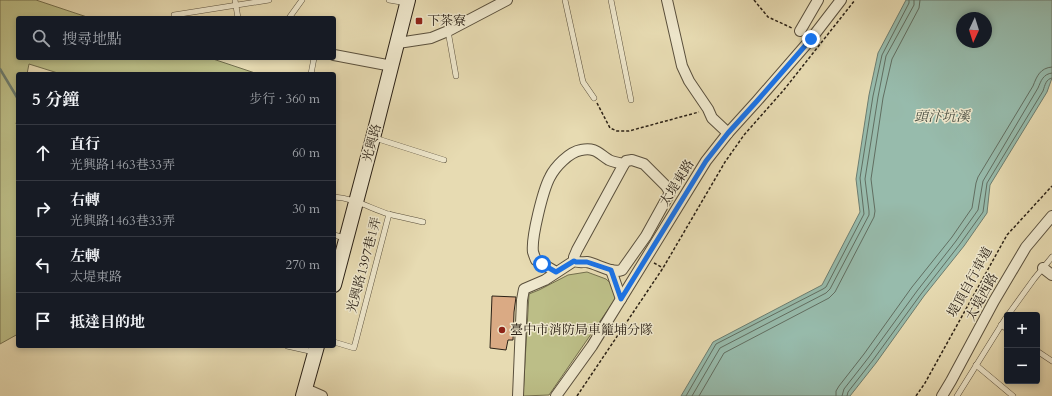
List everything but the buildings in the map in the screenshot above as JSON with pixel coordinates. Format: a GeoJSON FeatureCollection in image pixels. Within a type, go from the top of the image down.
{"type":"FeatureCollection","features":[{"type":"Feature","properties":{"kind":"main road","name":"光興路"},"geometry":{"type":"LineString","coordinates":[[336,269],[340,237],[356,201],[408,1]]}},
{"type":"Feature","properties":{"kind":"main road"},"geometry":{"type":"LineString","coordinates":[[304,393],[316,349]]}},
{"type":"Feature","properties":{"kind":"street"},"geometry":{"type":"LineString","coordinates":[[398,43],[431,38],[448,31],[507,0]]}},
{"type":"Feature","properties":{"kind":"street"},"geometry":{"type":"LineString","coordinates":[[667,0],[682,66],[689,81],[708,109],[712,118],[728,133]]}},
{"type":"Feature","properties":{"kind":"street"},"geometry":{"type":"LineString","coordinates":[[800,31],[818,0]]}},
{"type":"Feature","properties":{"kind":"street","name":"太堤東路"},"geometry":{"type":"LineString","coordinates":[[556,396],[592,346],[620,295],[646,259],[706,161],[728,133],[811,39],[841,0]]}},
{"type":"Feature","properties":{"kind":"street"},"geometry":{"type":"LineString","coordinates":[[336,55],[392,66]]}},
{"type":"Feature","properties":{"kind":"street"},"geometry":{"type":"LineString","coordinates":[[556,272],[536,260],[533,252],[537,223],[544,193],[550,177],[560,163],[576,152],[586,150],[596,151],[609,160],[624,164]]}},
{"type":"Feature","properties":{"kind":"street"},"geometry":{"type":"LineString","coordinates":[[518,396],[522,300],[524,289],[545,280],[574,261],[587,262],[617,272],[622,270],[646,236],[670,193],[666,186],[644,164],[632,160],[626,161],[577,250],[574,261]]}},
{"type":"Feature","properties":{"kind":"street","name":"太堤西路"},"geometry":{"type":"LineString","coordinates":[[942,396],[994,301],[1026,247],[1052,216]]}},
{"type":"Feature","properties":{"kind":"street"},"geometry":{"type":"LineString","coordinates":[[1043,268],[1052,275]]}},
{"type":"Feature","properties":{"kind":"street"},"geometry":{"type":"LineString","coordinates":[[611,270],[620,295]]}},
{"type":"Feature","properties":{"kind":"street"},"geometry":{"type":"LineString","coordinates":[[304,393],[322,396]]}},
{"type":"Feature","properties":{"kind":"lane"},"geometry":{"type":"LineString","coordinates":[[174,15],[235,3],[269,0]]}},
{"type":"Feature","properties":{"kind":"lane"},"geometry":{"type":"LineString","coordinates":[[290,16],[302,0]]}},
{"type":"Feature","properties":{"kind":"lane"},"geometry":{"type":"LineString","coordinates":[[389,0],[408,1]]}},
{"type":"Feature","properties":{"kind":"lane"},"geometry":{"type":"LineString","coordinates":[[565,0],[583,82],[594,98]]}},
{"type":"Feature","properties":{"kind":"lane"},"geometry":{"type":"LineString","coordinates":[[611,0],[631,100]]}},
{"type":"Feature","properties":{"kind":"lane"},"geometry":{"type":"LineString","coordinates":[[235,3],[238,16]]}},
{"type":"Feature","properties":{"kind":"lane"},"geometry":{"type":"LineString","coordinates":[[448,31],[456,76]]}},
{"type":"Feature","properties":{"kind":"lane"},"geometry":{"type":"LineString","coordinates":[[800,31],[811,39]]}},
{"type":"Feature","properties":{"kind":"lane"},"geometry":{"type":"LineString","coordinates":[[311,72],[314,60]]}},
{"type":"Feature","properties":{"kind":"lane"},"geometry":{"type":"LineString","coordinates":[[373,138],[444,160]]}},
{"type":"Feature","properties":{"kind":"lane"},"geometry":{"type":"LineString","coordinates":[[336,197],[356,201],[389,214],[423,222]]}},
{"type":"Feature","properties":{"kind":"lane","name":"光興路1397巷1弄"},"geometry":{"type":"LineString","coordinates":[[336,343],[354,348],[389,214]]}},
{"type":"Feature","properties":{"kind":"lane"},"geometry":{"type":"LineString","coordinates":[[1010,312],[1034,278],[1052,257]]}},
{"type":"Feature","properties":{"kind":"lane"},"geometry":{"type":"LineString","coordinates":[[957,396],[1004,320]]}},
{"type":"Feature","properties":{"kind":"lane"},"geometry":{"type":"LineString","coordinates":[[1040,353],[1052,361]]}},
{"type":"Feature","properties":{"kind":"lane"},"geometry":{"type":"LineString","coordinates":[[976,365],[1013,396]]}},
{"type":"Feature","properties":{"kind":"path"},"geometry":{"type":"LineString","coordinates":[[754,0],[768,17],[800,31]]}},
{"type":"Feature","properties":{"kind":"path"},"geometry":{"type":"LineString","coordinates":[[577,396],[663,268],[725,162],[744,135],[783,91],[855,0]]}},
{"type":"Feature","properties":{"kind":"path"},"geometry":{"type":"LineString","coordinates":[[594,98],[610,128],[617,131],[629,130],[708,109]]}},
{"type":"Feature","properties":{"kind":"path","name":"堤頂自行車道"},"geometry":{"type":"LineString","coordinates":[[916,396],[925,383],[1007,234],[1052,186]]}},
{"type":"Feature","properties":{"kind":"path"},"geometry":{"type":"LineString","coordinates":[[646,259],[663,268]]}},
{"type":"Feature","properties":{"kind":"green space"},"geometry":{"type":"Polygon","coordinates":[[[0,0],[36,0],[84,16],[16,16],[16,60],[216,60],[252,72],[55,72],[29,64],[27,72],[16,72],[16,335],[0,344],[0,0]]]}},
{"type":"Feature","properties":{"kind":"green space"},"geometry":{"type":"Polygon","coordinates":[[[587,272],[606,279],[617,289],[616,298],[549,395],[523,396],[529,294],[568,275],[587,272]]]}},
{"type":"Feature","properties":{"kind":"water","name":"頭汴坑溪"},"geometry":{"type":"Polygon","coordinates":[[[906,0],[1052,0],[1052,78],[1047,92],[990,185],[987,213],[964,246],[924,296],[876,363],[850,396],[681,396],[713,342],[822,285],[860,212],[856,179],[869,95],[878,53],[906,0]]]}},
{"type":"Feature","properties":{"kind":"waterway"},"geometry":{"type":"LineString","coordinates":[[0,69],[16,96]]}},
{"type":"Feature","properties":{"kind":"place","name":"下茶寮"},"geometry":{"type":"Point","coordinates":[419,21]}},
{"type":"Feature","properties":{"kind":"place","name":"臺中市消防局車籠埔分隊"},"geometry":{"type":"Point","coordinates":[502,330]}},
{"type":"Feature","properties":{"kind":"route"},"geometry":{"type":"LineString","coordinates":[[542,264],[556,272],[574,261],[587,262],[611,270],[621,299],[706,161],[728,133],[811,39]]}}]}
